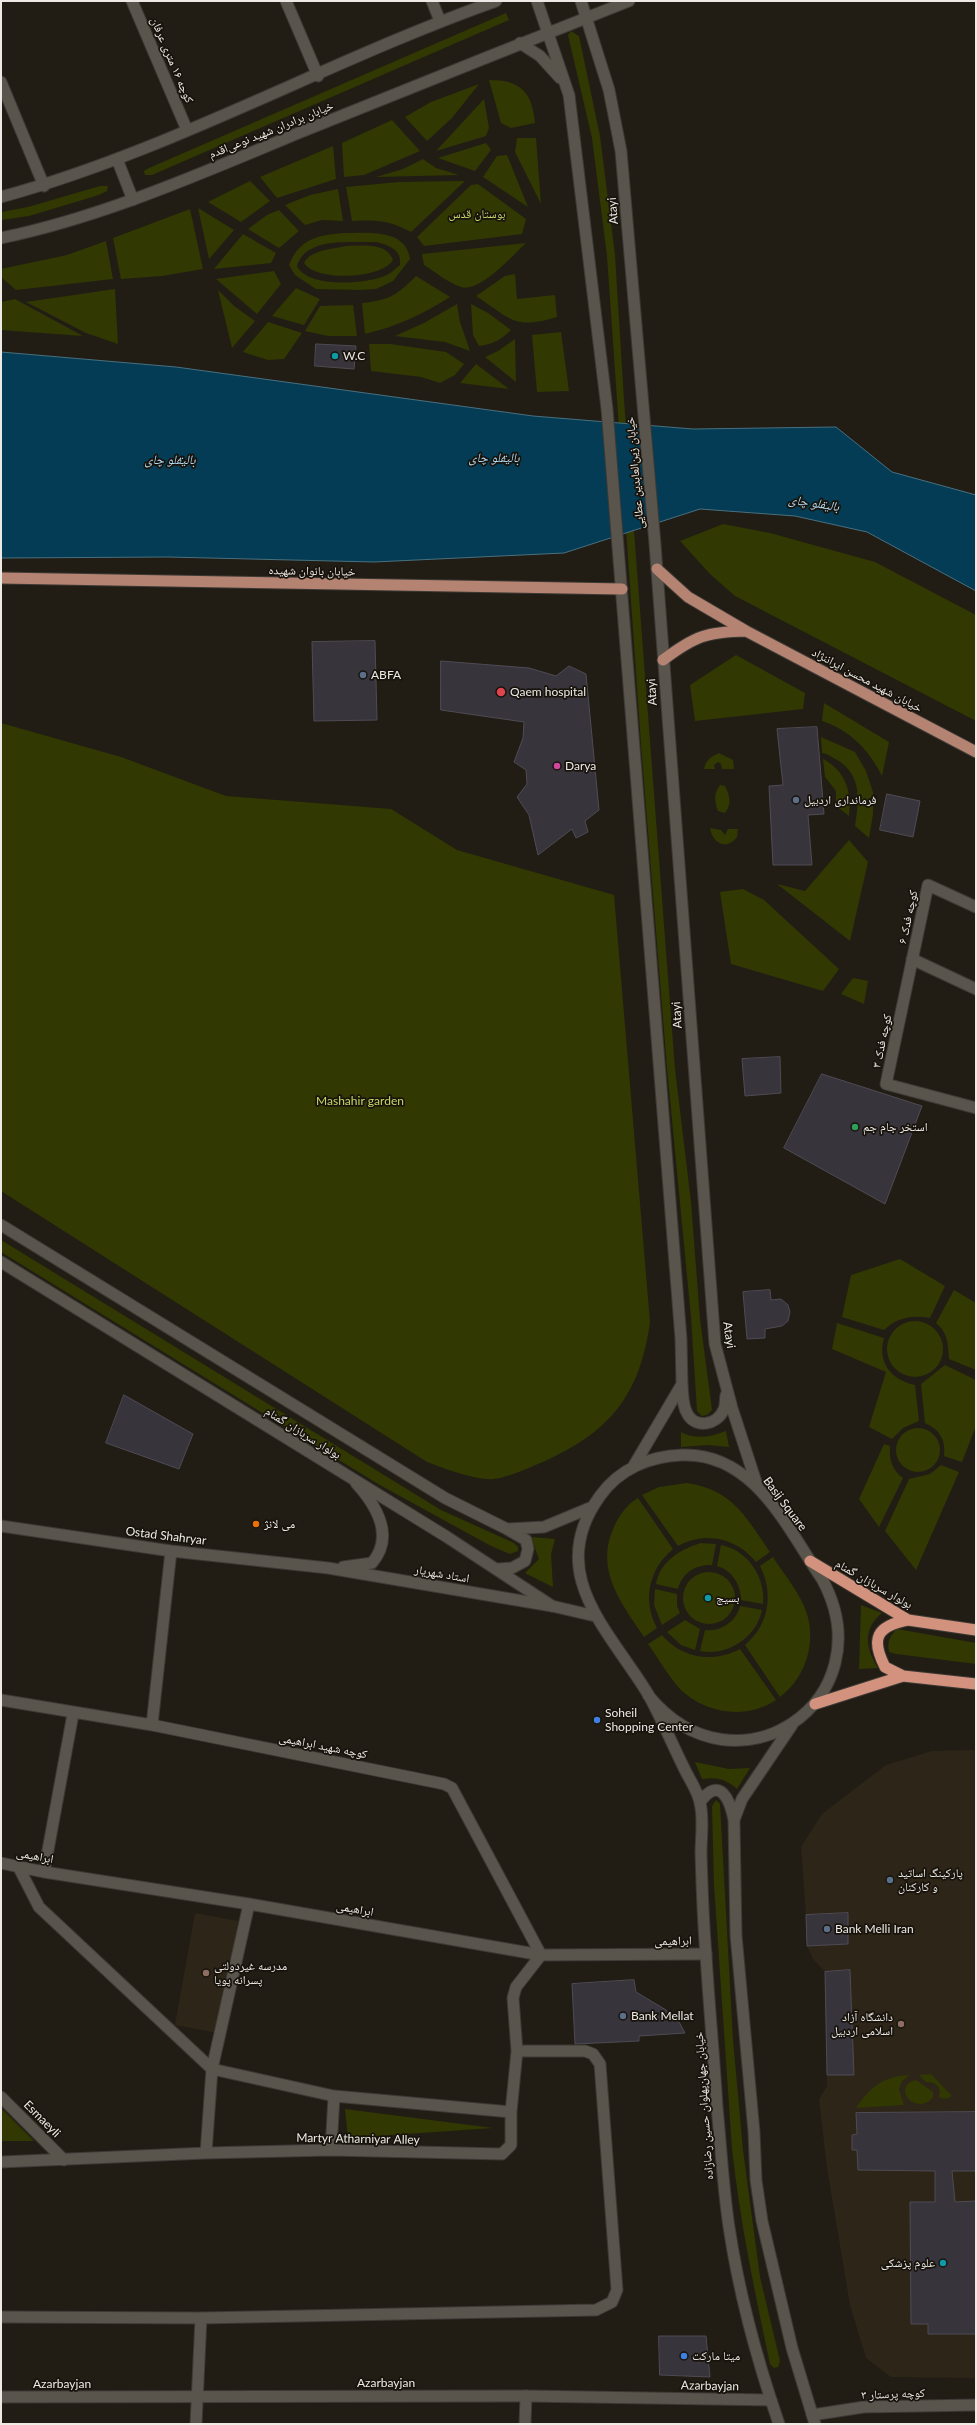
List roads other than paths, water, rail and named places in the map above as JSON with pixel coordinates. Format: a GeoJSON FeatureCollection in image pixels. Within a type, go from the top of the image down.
{"type":"FeatureCollection","features":[{"type":"Feature","properties":{"kind":"highway","name":"بولوار سربازان گمنام"},"geometry":{"type":"LineString","coordinates":[[810,1561],[908,1620],[976,1630]]}},
{"type":"Feature","properties":{"kind":"highway"},"geometry":{"type":"LineString","coordinates":[[908,1620],[885,1626],[877,1637],[876,1645],[884,1667],[903,1676],[976,1684]]}},
{"type":"Feature","properties":{"kind":"highway"},"geometry":{"type":"LineString","coordinates":[[814,1704],[903,1676]]}},
{"type":"Feature","properties":{"kind":"main road","name":"کوچه ۱۶ متری عرفان"},"geometry":{"type":"LineString","coordinates":[[132,1],[187,130]]}},
{"type":"Feature","properties":{"kind":"main road"},"geometry":{"type":"LineString","coordinates":[[286,1],[318,76]]}},
{"type":"Feature","properties":{"kind":"main road"},"geometry":{"type":"LineString","coordinates":[[432,1],[440,21]]}},
{"type":"Feature","properties":{"kind":"main road"},"geometry":{"type":"LineString","coordinates":[[1,198],[44,186],[117,159],[318,76],[440,21],[496,1]]}},
{"type":"Feature","properties":{"kind":"main road"},"geometry":{"type":"LineString","coordinates":[[537,1],[566,87]]}},
{"type":"Feature","properties":{"kind":"main road","name":"Atayi"},"geometry":{"type":"LineString","coordinates":[[581,1],[609,90],[621,151],[642,407]]}},
{"type":"Feature","properties":{"kind":"main road","name":"خیابان برادران شهید نوعی‌اقدم"},"geometry":{"type":"LineString","coordinates":[[1,238],[40,230],[133,200],[547,32],[629,1]]}},
{"type":"Feature","properties":{"kind":"main road"},"geometry":{"type":"LineString","coordinates":[[520,43],[547,62],[566,87]]}},
{"type":"Feature","properties":{"kind":"main road"},"geometry":{"type":"LineString","coordinates":[[1,82],[44,186]]}},
{"type":"Feature","properties":{"kind":"main road","name":"خیابان زین‌العابدین عطایی"},"geometry":{"type":"LineString","coordinates":[[566,87],[607,409],[616,537]]}},
{"type":"Feature","properties":{"kind":"main road"},"geometry":{"type":"LineString","coordinates":[[117,159],[133,200]]}},
{"type":"Feature","properties":{"kind":"main road","name":"خیابان زین‌العابدین عطایی"},"geometry":{"type":"LineString","coordinates":[[642,407],[654,536]]}},
{"type":"Feature","properties":{"kind":"main road","name":"Atayi"},"geometry":{"type":"LineString","coordinates":[[654,536],[715,1344],[757,1486]]}},
{"type":"Feature","properties":{"kind":"main road","name":"Atayi"},"geometry":{"type":"LineString","coordinates":[[616,537],[622,589],[681,1339],[683,1402],[688,1415],[697,1423],[707,1424],[716,1420],[724,1410],[727,1388]]}},
{"type":"Feature","properties":{"kind":"main road","name":"خیابان شهید محسن ایراننژاد"},"geometry":{"type":"LineString","coordinates":[[657,569],[688,597],[746,631],[976,752]]}},
{"type":"Feature","properties":{"kind":"main road","name":"خیابان بانوان شهیده"},"geometry":{"type":"LineString","coordinates":[[1,578],[622,589]]}},
{"type":"Feature","properties":{"kind":"main road","name":"خیابان شهید محسن ایراننژاد"},"geometry":{"type":"LineString","coordinates":[[663,660],[686,643],[715,632],[746,631]]}},
{"type":"Feature","properties":{"kind":"main road","name":"کوچه فدک ۶"},"geometry":{"type":"LineString","coordinates":[[912,959],[928,885],[976,907]]}},
{"type":"Feature","properties":{"kind":"main road"},"geometry":{"type":"LineString","coordinates":[[912,959],[976,989]]}},
{"type":"Feature","properties":{"kind":"main road","name":"کوچه فدک ۳"},"geometry":{"type":"LineString","coordinates":[[912,959],[886,1084],[976,1108]]}},
{"type":"Feature","properties":{"kind":"main road","name":"بولوار سربازان گمنام"},"geometry":{"type":"LineString","coordinates":[[1,1225],[445,1498],[507,1529],[544,1527],[592,1507]]}},
{"type":"Feature","properties":{"kind":"main road","name":"بولوار سربازان گمنام"},"geometry":{"type":"LineString","coordinates":[[1,1262],[353,1479],[497,1569],[552,1606],[595,1616]]}},
{"type":"Feature","properties":{"kind":"main road"},"geometry":{"type":"LineString","coordinates":[[633,1467],[682,1384]]}},
{"type":"Feature","properties":{"kind":"main road","name":"Basij Square"},"geometry":{"type":"LineString","coordinates":[[688,1454],[708,1457],[726,1464],[757,1486],[810,1561],[831,1595],[837,1613],[839,1632],[838,1652],[834,1670],[814,1704],[794,1722],[767,1736],[754,1739],[729,1741],[710,1738],[692,1732],[675,1722],[660,1709],[648,1695],[595,1616],[587,1600],[581,1582],[578,1563],[579,1544],[584,1525],[592,1507],[603,1491],[617,1478],[633,1467],[650,1459],[688,1454]]}},
{"type":"Feature","properties":{"kind":"main road"},"geometry":{"type":"LineString","coordinates":[[328,1568],[372,1563],[381,1549],[383,1531],[376,1508],[372,1500],[353,1479]]}},
{"type":"Feature","properties":{"kind":"main road","name":"Ostad Shahryar"},"geometry":{"type":"LineString","coordinates":[[1,1526],[171,1551],[328,1568]]}},
{"type":"Feature","properties":{"kind":"main road"},"geometry":{"type":"LineString","coordinates":[[497,1569],[512,1568],[525,1561],[528,1550],[526,1540],[507,1529]]}},
{"type":"Feature","properties":{"kind":"main road"},"geometry":{"type":"LineString","coordinates":[[152,1725],[171,1551]]}},
{"type":"Feature","properties":{"kind":"main road","name":"استاد شهریار"},"geometry":{"type":"LineString","coordinates":[[328,1568],[552,1606]]}},
{"type":"Feature","properties":{"kind":"main road","name":"خیابان جهان‌پهلوان حسین رضا‌زاده"},"geometry":{"type":"LineString","coordinates":[[648,1695],[700,1802],[706,1954],[723,2180],[729,2229],[746,2318],[779,2424]]}},
{"type":"Feature","properties":{"kind":"main road","name":"کوچه شهید ابراهیمی"},"geometry":{"type":"LineString","coordinates":[[1,1700],[73,1714],[152,1725],[444,1784],[452,1788],[541,1956]]}},
{"type":"Feature","properties":{"kind":"main road"},"geometry":{"type":"LineString","coordinates":[[44,1872],[73,1714]]}},
{"type":"Feature","properties":{"kind":"main road"},"geometry":{"type":"LineString","coordinates":[[734,1820],[745,1794],[794,1722]]}},
{"type":"Feature","properties":{"kind":"main road"},"geometry":{"type":"LineString","coordinates":[[700,1802],[710,1792],[718,1791],[725,1794],[730,1802],[734,1820],[736,1935],[754,2132],[756,2180],[762,2221],[792,2348],[814,2420]]}},
{"type":"Feature","properties":{"kind":"main road","name":"ابراهیمی"},"geometry":{"type":"LineString","coordinates":[[1,1863],[44,1872],[249,1904],[541,1956],[706,1954]]}},
{"type":"Feature","properties":{"kind":"main road"},"geometry":{"type":"LineString","coordinates":[[18,1866],[40,1907],[212,2068],[334,2096],[511,2112]]}},
{"type":"Feature","properties":{"kind":"main road"},"geometry":{"type":"LineString","coordinates":[[206,2153],[212,2068],[249,1904]]}},
{"type":"Feature","properties":{"kind":"main road","name":"Martyr Atharniyar Alley"},"geometry":{"type":"LineString","coordinates":[[1,2162],[206,2153],[331,2150],[502,2154],[511,2145],[511,2112],[517,2051],[513,1998],[516,1988],[541,1956]]}},
{"type":"Feature","properties":{"kind":"main road"},"geometry":{"type":"LineString","coordinates":[[1,2317],[201,2318],[596,2310],[612,2302],[617,2290],[600,2064],[593,2054],[586,2051],[517,2051]]}},
{"type":"Feature","properties":{"kind":"main road"},"geometry":{"type":"LineString","coordinates":[[331,2150],[334,2096]]}},
{"type":"Feature","properties":{"kind":"main road","name":"Esmaeyli"},"geometry":{"type":"LineString","coordinates":[[1,2097],[64,2160]]}},
{"type":"Feature","properties":{"kind":"main road"},"geometry":{"type":"LineString","coordinates":[[196,2424],[196,2396],[201,2318]]}},
{"type":"Feature","properties":{"kind":"main road"},"geometry":{"type":"LineString","coordinates":[[525,2424],[526,2396]]}},
{"type":"Feature","properties":{"kind":"main road","name":"Azarbayjan"},"geometry":{"type":"LineString","coordinates":[[1,2397],[526,2396],[771,2400]]}},
{"type":"Feature","properties":{"kind":"main road","name":"کوچه پرستار ۳"},"geometry":{"type":"LineString","coordinates":[[814,2420],[864,2407],[976,2405]]}},
{"type":"Feature","properties":{"kind":"water","name":"بالیقلو چای"},"geometry":{"type":"Polygon","coordinates":[[[1,352],[176,367],[533,416],[693,429],[836,427],[892,472],[976,495],[976,591],[867,532],[795,516],[700,509],[564,553],[374,562],[168,557],[1,558],[1,352]]]}},
{"type":"Feature","properties":{"kind":"place","name":"W.C"},"geometry":{"type":"Point","coordinates":[335,356]}},
{"type":"Feature","properties":{"kind":"place","name":"ABFA"},"geometry":{"type":"Point","coordinates":[363,675]}},
{"type":"Feature","properties":{"kind":"place","name":"Qaem hospital"},"geometry":{"type":"Point","coordinates":[501,692]}},
{"type":"Feature","properties":{"kind":"place","name":"Darya"},"geometry":{"type":"Point","coordinates":[557,766]}},
{"type":"Feature","properties":{"kind":"place","name":"فرمانداری اردبیل"},"geometry":{"type":"Point","coordinates":[796,800]}},
{"type":"Feature","properties":{"kind":"place","name":"استخر جام جم"},"geometry":{"type":"Point","coordinates":[855,1127]}},
{"type":"Feature","properties":{"kind":"place","name":"می لانژ"},"geometry":{"type":"Point","coordinates":[256,1524]}},
{"type":"Feature","properties":{"kind":"place","name":"بسیج"},"geometry":{"type":"Point","coordinates":[708,1598]}},
{"type":"Feature","properties":{"kind":"place","name":"Soheil Shopping Center"},"geometry":{"type":"Point","coordinates":[597,1720]}},
{"type":"Feature","properties":{"kind":"place","name":"پارکینگ اساتید و کارکنان"},"geometry":{"type":"Point","coordinates":[890,1880]}},
{"type":"Feature","properties":{"kind":"place","name":"Bank Melli Iran"},"geometry":{"type":"Point","coordinates":[827,1929]}},
{"type":"Feature","properties":{"kind":"place","name":"مدرسه غیردولتی پسرانه پویا"},"geometry":{"type":"Point","coordinates":[206,1973]}},
{"type":"Feature","properties":{"kind":"place","name":"Bank Mellat"},"geometry":{"type":"Point","coordinates":[623,2016]}},
{"type":"Feature","properties":{"kind":"place","name":"دانشگاه آزاد اسلامی اردبیل"},"geometry":{"type":"Point","coordinates":[901,2024]}},
{"type":"Feature","properties":{"kind":"place","name":"علوم پزشکی"},"geometry":{"type":"Point","coordinates":[943,2263]}},
{"type":"Feature","properties":{"kind":"place","name":"میتا مارکت"},"geometry":{"type":"Point","coordinates":[684,2356]}},
{"type":"Feature","properties":{"kind":"park label","name":"بوستان قدس"},"geometry":{"type":"Point","coordinates":[477,214]}},
{"type":"Feature","properties":{"kind":"park label","name":"Mashahir garden"},"geometry":{"type":"Point","coordinates":[360,1101]}}]}
